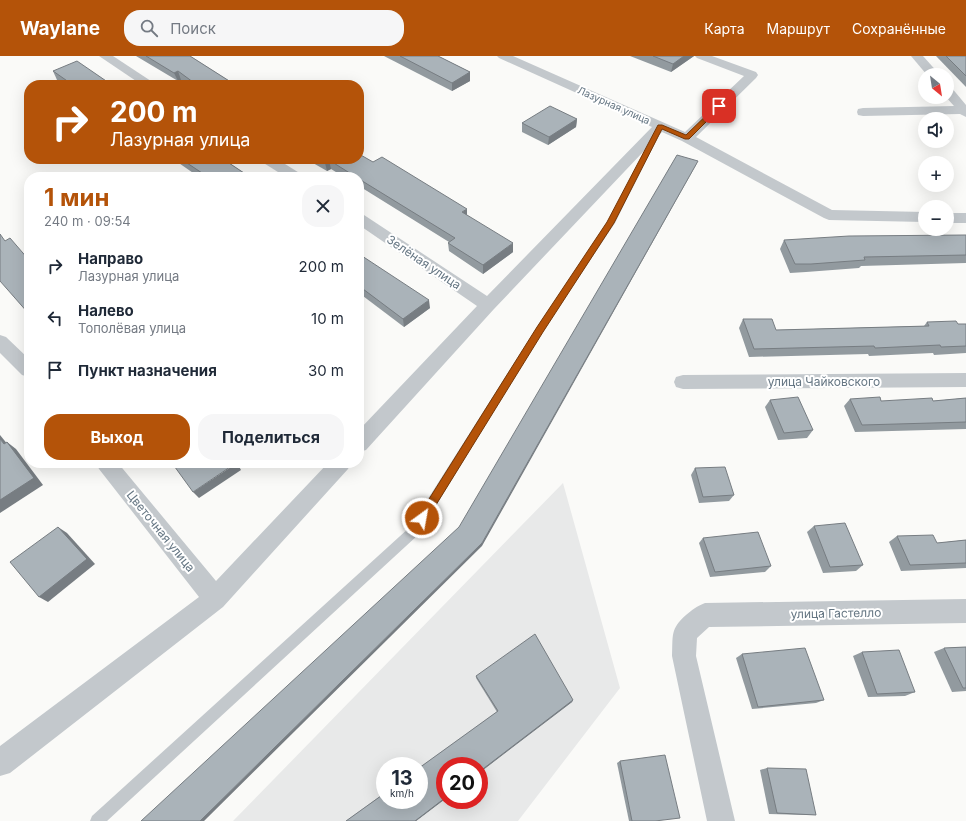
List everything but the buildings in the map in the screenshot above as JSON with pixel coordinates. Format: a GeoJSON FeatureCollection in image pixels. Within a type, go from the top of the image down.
{"type":"FeatureCollection","features":[{"type":"Feature","properties":{"kind":"street"},"geometry":{"type":"LineString","coordinates":[[105,56],[143,80]]}},
{"type":"Feature","properties":{"kind":"street","name":"Лазурная улица"},"geometry":{"type":"LineString","coordinates":[[503,56],[687,138],[829,215],[918,217]]}},
{"type":"Feature","properties":{"kind":"street"},"geometry":{"type":"LineString","coordinates":[[687,138],[752,75],[700,56]]}},
{"type":"Feature","properties":{"kind":"street"},"geometry":{"type":"LineString","coordinates":[[917,56],[928,68]]}},
{"type":"Feature","properties":{"kind":"street"},"geometry":{"type":"LineString","coordinates":[[954,98],[965,111]]}},
{"type":"Feature","properties":{"kind":"street"},"geometry":{"type":"LineString","coordinates":[[863,112],[965,111]]}},
{"type":"Feature","properties":{"kind":"street"},"geometry":{"type":"LineString","coordinates":[[364,439],[488,305],[660,126]]}},
{"type":"Feature","properties":{"kind":"street"},"geometry":{"type":"LineString","coordinates":[[275,164],[288,172]]}},
{"type":"Feature","properties":{"kind":"street"},"geometry":{"type":"LineString","coordinates":[[954,218],[966,218]]}},
{"type":"Feature","properties":{"kind":"street","name":"Зелёная улица"},"geometry":{"type":"LineString","coordinates":[[364,221],[488,305]]}},
{"type":"Feature","properties":{"kind":"street"},"geometry":{"type":"LineString","coordinates":[[0,342],[24,365]]}},
{"type":"Feature","properties":{"kind":"street","name":"улица Чайковского"},"geometry":{"type":"LineString","coordinates":[[683,382],[966,380]]}},
{"type":"Feature","properties":{"kind":"street","name":"Цветочная улица"},"geometry":{"type":"LineString","coordinates":[[110,468],[215,599]]}},
{"type":"Feature","properties":{"kind":"street"},"geometry":{"type":"LineString","coordinates":[[0,763],[215,599],[336,468]]}},
{"type":"Feature","properties":{"kind":"street","name":"улица Гастелло"},"geometry":{"type":"LineString","coordinates":[[721,821],[684,656],[685,632],[706,615],[966,611]]}},
{"type":"Feature","properties":{"kind":"lane"},"geometry":{"type":"LineString","coordinates":[[97,821],[414,531],[540,329],[611,223],[660,126]]}},
{"type":"Feature","properties":{"kind":"shaded area"},"geometry":{"type":"Polygon","coordinates":[[[563,483],[620,688],[518,821],[233,821],[563,483]]]}},
{"type":"Feature","properties":{"kind":"route"},"geometry":{"type":"LineString","coordinates":[[422,518],[540,329],[611,223],[660,126],[687,138],[719,106]]}}]}
